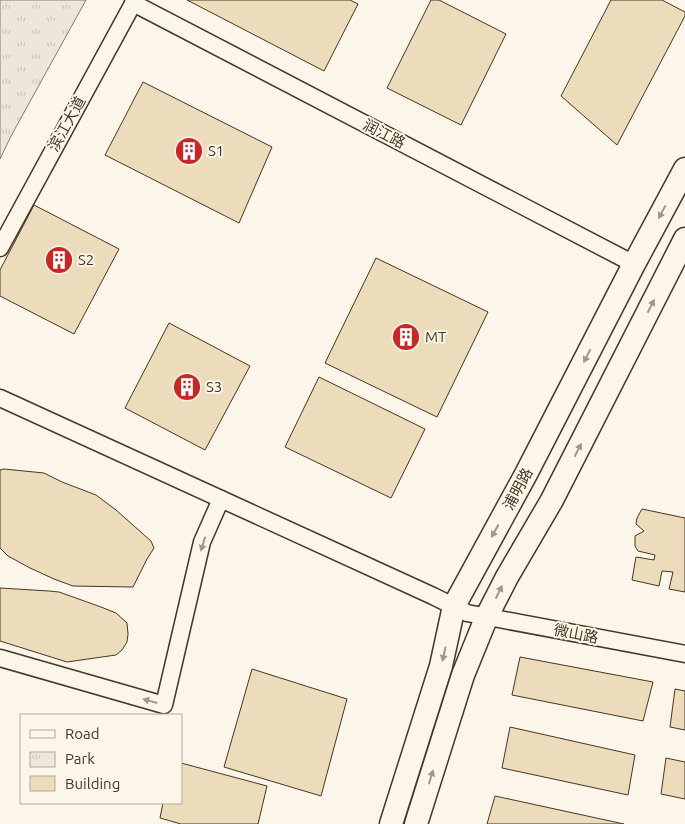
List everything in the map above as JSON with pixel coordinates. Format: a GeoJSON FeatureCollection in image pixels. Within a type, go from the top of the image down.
{"type":"FeatureCollection","features":[{"type":"Feature","properties":{"kind":"main road","name":"浦明路"},"geometry":{"type":"LineString","coordinates":[[391,824],[441,666],[469,612],[526,474],[685,169]]}},
{"type":"Feature","properties":{"kind":"main road","name":"浦明路"},"geometry":{"type":"LineString","coordinates":[[416,824],[463,675],[469,612],[507,577],[552,500],[685,239]]}},
{"type":"Feature","properties":{"kind":"street","name":"滨江大道"},"geometry":{"type":"LineString","coordinates":[[0,248],[134,2]]}},
{"type":"Feature","properties":{"kind":"street","name":"润江路"},"geometry":{"type":"LineString","coordinates":[[134,2],[634,264]]}},
{"type":"Feature","properties":{"kind":"street","name":"微山路"},"geometry":{"type":"LineString","coordinates":[[0,398],[469,612],[685,654]]}},
{"type":"Feature","properties":{"kind":"street"},"geometry":{"type":"LineString","coordinates":[[0,658],[164,705],[202,542],[220,499]]}},
{"type":"Feature","properties":{"kind":"green space"},"geometry":{"type":"Polygon","coordinates":[[[0,0],[86,0],[0,159],[0,0]]]}},
{"type":"Feature","properties":{"kind":"building"},"geometry":{"type":"Polygon","coordinates":[[[187,0],[350,0],[358,4],[324,71],[187,0]]]}},
{"type":"Feature","properties":{"kind":"building"},"geometry":{"type":"Polygon","coordinates":[[[431,0],[439,0],[506,34],[461,125],[387,88],[431,0]]]}},
{"type":"Feature","properties":{"kind":"building"},"geometry":{"type":"Polygon","coordinates":[[[611,0],[662,0],[685,12],[685,16],[617,145],[561,96],[611,0]]]}},
{"type":"Feature","properties":{"kind":"building","name":"S1"},"geometry":{"type":"Polygon","coordinates":[[[143,82],[272,147],[239,223],[105,155],[143,82]]]}},
{"type":"Feature","properties":{"kind":"building","name":"S2"},"geometry":{"type":"Polygon","coordinates":[[[34,205],[119,249],[74,334],[0,296],[0,270],[34,205]]]}},
{"type":"Feature","properties":{"kind":"building","name":"MT"},"geometry":{"type":"Polygon","coordinates":[[[376,258],[488,312],[437,417],[325,363],[376,258]]]}},
{"type":"Feature","properties":{"kind":"building","name":"S3"},"geometry":{"type":"Polygon","coordinates":[[[169,323],[250,366],[205,450],[125,408],[169,323]]]}},
{"type":"Feature","properties":{"kind":"building"},"geometry":{"type":"Polygon","coordinates":[[[319,377],[425,429],[391,498],[285,447],[319,377]]]}},
{"type":"Feature","properties":{"kind":"building"},"geometry":{"type":"Polygon","coordinates":[[[0,470],[44,473],[96,495],[151,541],[154,548],[133,587],[73,586],[30,568],[8,556],[0,548],[0,470]]]}},
{"type":"Feature","properties":{"kind":"building"},"geometry":{"type":"Polygon","coordinates":[[[642,509],[685,518],[685,592],[669,589],[673,572],[662,571],[659,586],[632,580],[636,557],[654,560],[655,555],[638,551],[635,546],[635,536],[644,531],[636,524],[642,509]]]}},
{"type":"Feature","properties":{"kind":"building"},"geometry":{"type":"Polygon","coordinates":[[[0,588],[59,592],[116,613],[127,623],[127,642],[116,655],[67,662],[0,641],[0,588]]]}},
{"type":"Feature","properties":{"kind":"building"},"geometry":{"type":"Polygon","coordinates":[[[520,657],[653,682],[643,721],[512,695],[520,657]]]}},
{"type":"Feature","properties":{"kind":"building"},"geometry":{"type":"Polygon","coordinates":[[[252,669],[347,699],[321,796],[224,767],[252,669]]]}},
{"type":"Feature","properties":{"kind":"building"},"geometry":{"type":"Polygon","coordinates":[[[675,689],[685,691],[685,730],[670,727],[675,689]]]}},
{"type":"Feature","properties":{"kind":"building"},"geometry":{"type":"Polygon","coordinates":[[[510,727],[635,755],[628,795],[502,768],[510,727]]]}},
{"type":"Feature","properties":{"kind":"building"},"geometry":{"type":"Polygon","coordinates":[[[666,758],[685,762],[685,799],[661,794],[666,758]]]}},
{"type":"Feature","properties":{"kind":"building"},"geometry":{"type":"Polygon","coordinates":[[[182,763],[267,786],[258,824],[181,824],[160,818],[163,804],[182,804],[182,763]]]}},
{"type":"Feature","properties":{"kind":"building"},"geometry":{"type":"Polygon","coordinates":[[[495,796],[624,824],[487,824],[495,796]]]}},
{"type":"Feature","properties":{"kind":"place","name":"S1"},"geometry":{"type":"Point","coordinates":[189,151]}},
{"type":"Feature","properties":{"kind":"place","name":"S2"},"geometry":{"type":"Point","coordinates":[59,260]}},
{"type":"Feature","properties":{"kind":"place","name":"MT"},"geometry":{"type":"Point","coordinates":[406,337]}},
{"type":"Feature","properties":{"kind":"place","name":"S3"},"geometry":{"type":"Point","coordinates":[187,387]}}]}
